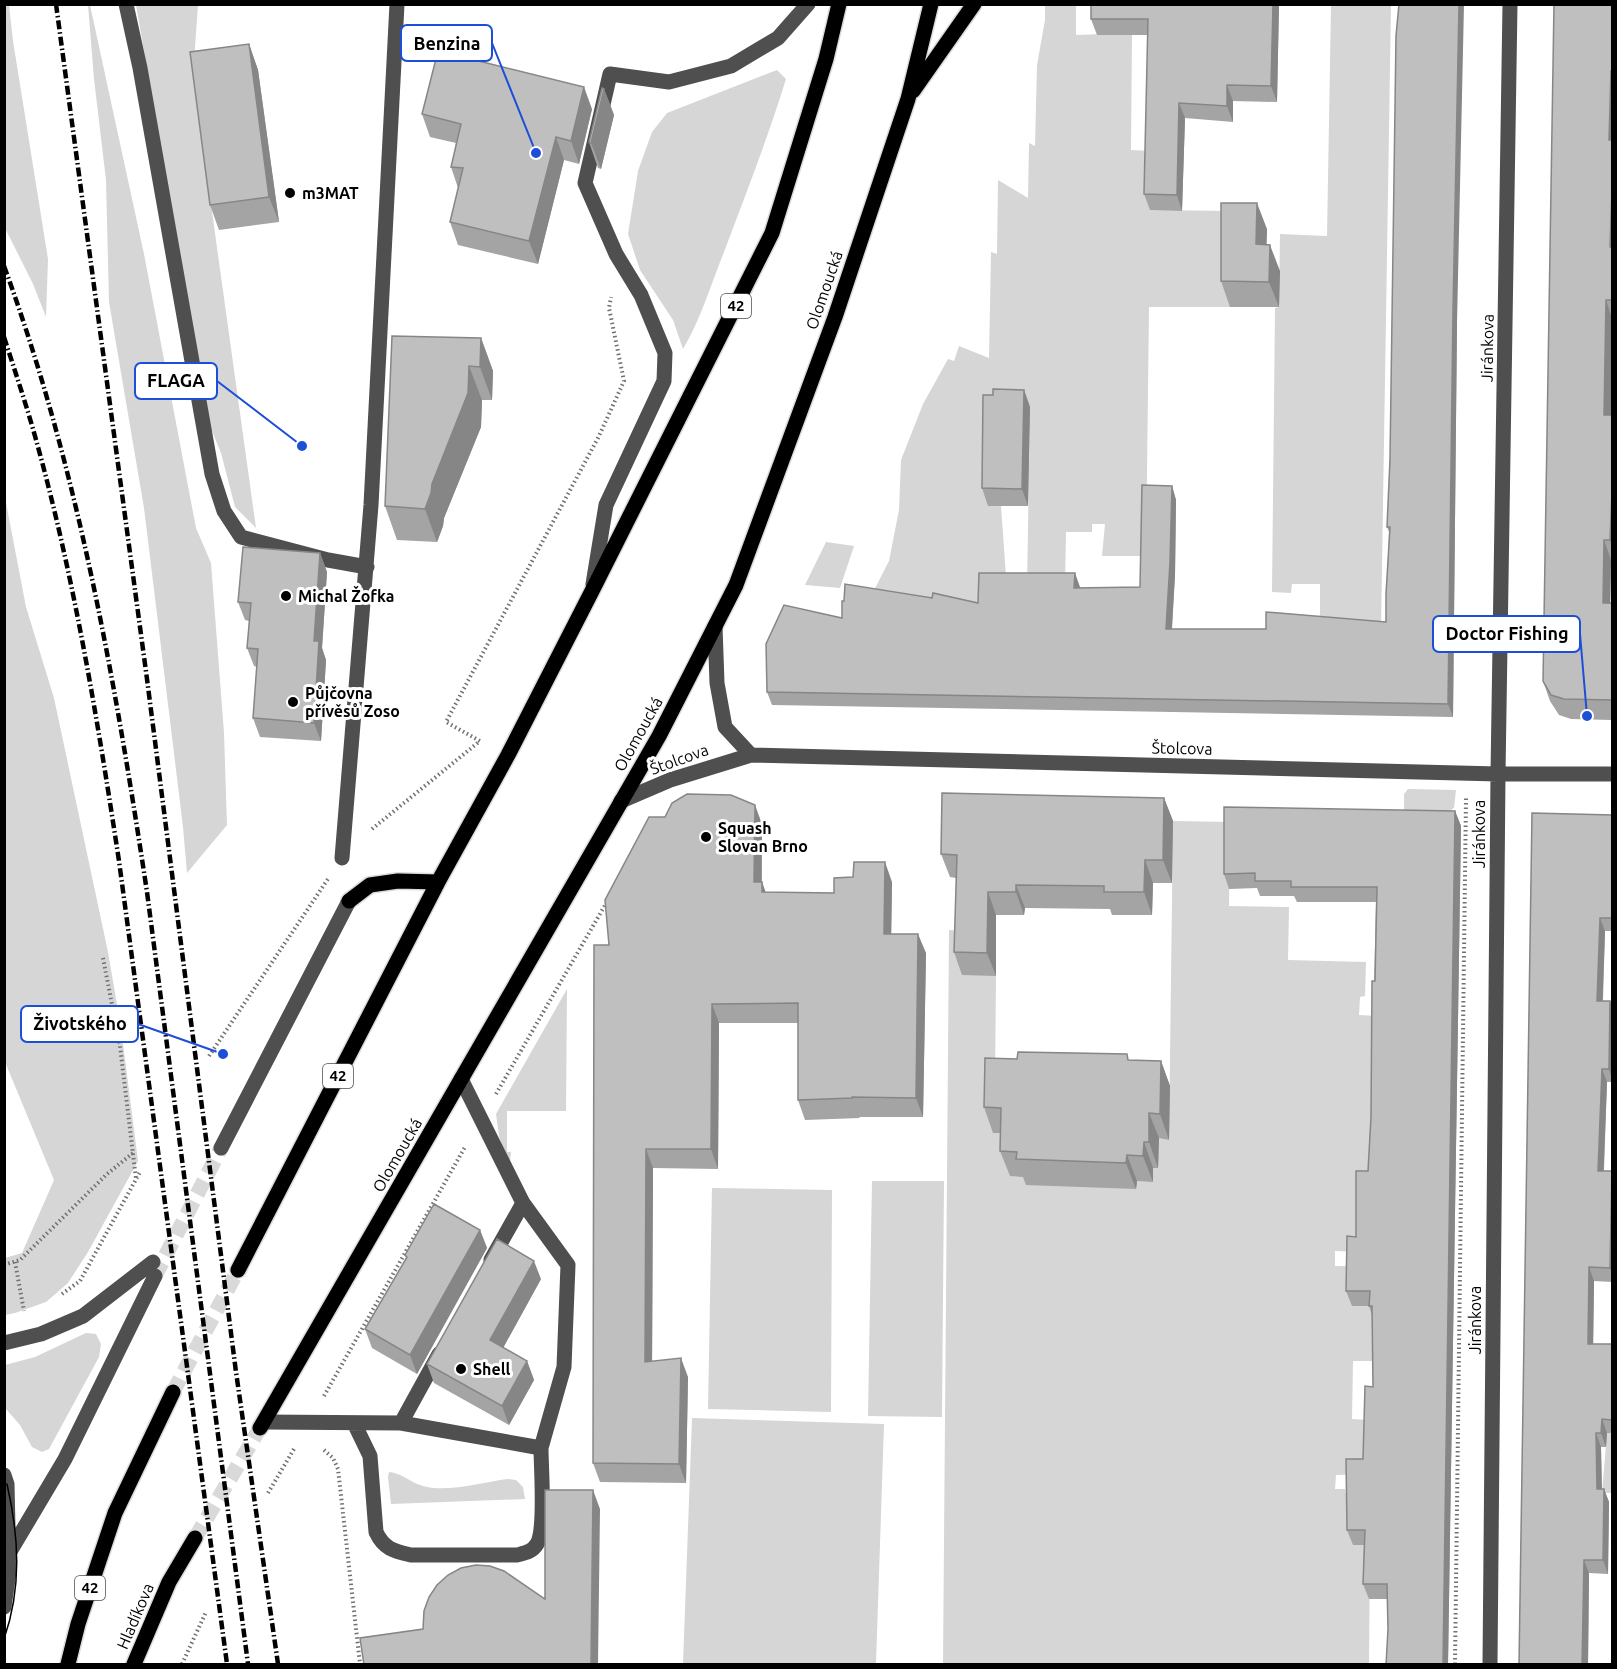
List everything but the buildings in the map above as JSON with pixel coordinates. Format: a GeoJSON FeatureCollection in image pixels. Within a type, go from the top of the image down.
{"type":"FeatureCollection","features":[{"type":"Feature","properties":{"kind":"main road","name":"42"},"geometry":{"type":"LineString","coordinates":[[238,1270],[438,882],[508,755],[772,233],[826,58],[839,4]]}},
{"type":"Feature","properties":{"kind":"main road","name":"Olomoucká"},"geometry":{"type":"LineString","coordinates":[[262,1425],[658,736],[736,585],[831,328],[908,99],[931,4]]}},
{"type":"Feature","properties":{"kind":"main road"},"geometry":{"type":"LineString","coordinates":[[908,99],[974,4]]}},
{"type":"Feature","properties":{"kind":"main road"},"geometry":{"type":"LineString","coordinates":[[349,901],[370,885],[398,881],[438,882]]}},
{"type":"Feature","properties":{"kind":"main road","name":"42"},"geometry":{"type":"LineString","coordinates":[[68,1665],[78,1624],[115,1513],[173,1392]]}},
{"type":"Feature","properties":{"kind":"main road","name":"Hladíkova"},"geometry":{"type":"LineString","coordinates":[[134,1665],[169,1582],[195,1538]]}},
{"type":"Feature","properties":{"kind":"street"},"geometry":{"type":"LineString","coordinates":[[126,4],[140,68],[212,474],[224,511],[241,537],[328,560],[367,567]]}},
{"type":"Feature","properties":{"kind":"street"},"geometry":{"type":"LineString","coordinates":[[342,858],[367,567],[397,4]]}},
{"type":"Feature","properties":{"kind":"street"},"geometry":{"type":"LineString","coordinates":[[592,591],[606,505],[664,381],[665,354],[641,295],[616,254],[585,183],[610,74],[669,82],[731,66],[778,38],[808,4]]}},
{"type":"Feature","properties":{"kind":"street","name":"Jiránkova"},"geometry":{"type":"LineString","coordinates":[[1490,1665],[1498,774],[1510,4]]}},
{"type":"Feature","properties":{"kind":"street","name":"Štolcova"},"geometry":{"type":"LineString","coordinates":[[715,626],[717,683],[725,727],[751,755]]}},
{"type":"Feature","properties":{"kind":"street","name":"Štolcova"},"geometry":{"type":"LineString","coordinates":[[621,801],[670,780],[751,755],[1498,774],[1612,774]]}},
{"type":"Feature","properties":{"kind":"street"},"geometry":{"type":"LineString","coordinates":[[221,1148],[349,901]]}},
{"type":"Feature","properties":{"kind":"street"},"geometry":{"type":"LineString","coordinates":[[354,1423],[370,1456],[376,1532],[381,1543],[394,1551],[411,1555],[517,1555],[530,1552],[538,1543],[542,1528],[541,1449],[564,1367],[568,1265],[523,1203],[462,1079]]}},
{"type":"Feature","properties":{"kind":"street"},"geometry":{"type":"LineString","coordinates":[[484,1273],[523,1203]]}},
{"type":"Feature","properties":{"kind":"street"},"geometry":{"type":"LineString","coordinates":[[4,1343],[41,1334],[83,1316],[154,1269],[65,1459],[7,1551]]}},
{"type":"Feature","properties":{"kind":"street"},"geometry":{"type":"LineString","coordinates":[[401,1423],[445,1343]]}},
{"type":"Feature","properties":{"kind":"street"},"geometry":{"type":"LineString","coordinates":[[262,1425],[309,1422],[401,1423],[541,1449]]}},
{"type":"Feature","properties":{"kind":"street"},"geometry":{"type":"LineString","coordinates":[[4,1607],[9,1572],[5,1479]]}},
{"type":"Feature","properties":{"kind":"path"},"geometry":{"type":"LineString","coordinates":[[209,1056],[342,858],[381,820],[480,741],[446,722],[600,436],[624,381],[609,308],[616,254]]}},
{"type":"Feature","properties":{"kind":"path"},"geometry":{"type":"LineString","coordinates":[[1455,1665],[1466,773]]}},
{"type":"Feature","properties":{"kind":"path"},"geometry":{"type":"LineString","coordinates":[[268,1493],[612,892]]}},
{"type":"Feature","properties":{"kind":"path"},"geometry":{"type":"LineString","coordinates":[[103,958],[120,1046],[136,1179]]}},
{"type":"Feature","properties":{"kind":"path"},"geometry":{"type":"LineString","coordinates":[[4,1265],[20,1260],[106,1174],[133,1153]]}},
{"type":"Feature","properties":{"kind":"path"},"geometry":{"type":"LineString","coordinates":[[56,1299],[80,1281],[140,1172]]}},
{"type":"Feature","properties":{"kind":"path"},"geometry":{"type":"LineString","coordinates":[[15,1262],[24,1314],[32,1311]]}},
{"type":"Feature","properties":{"kind":"path"},"geometry":{"type":"LineString","coordinates":[[318,1448],[327,1451],[338,1469],[360,1665]]}},
{"type":"Feature","properties":{"kind":"path"},"geometry":{"type":"LineString","coordinates":[[292,1452],[299,1450]]}},
{"type":"Feature","properties":{"kind":"path"},"geometry":{"type":"LineString","coordinates":[[182,1665],[206,1612]]}},
{"type":"Feature","properties":{"kind":"shaded area"},"geometry":{"type":"Polygon","coordinates":[[[4,5],[9,5],[48,259],[46,317],[33,284],[5,228],[4,5]]]}},
{"type":"Feature","properties":{"kind":"shaded area"},"geometry":{"type":"Polygon","coordinates":[[[88,5],[90,5],[144,254],[196,528],[211,563],[224,733],[227,825],[187,873],[144,508],[109,302],[106,180],[88,5]]]}},
{"type":"Feature","properties":{"kind":"shaded area"},"geometry":{"type":"Polygon","coordinates":[[[136,5],[198,5],[193,75],[256,528],[235,507],[221,453],[195,389],[157,126],[136,5]]]}},
{"type":"Feature","properties":{"kind":"shaded area"},"geometry":{"type":"Polygon","coordinates":[[[1045,5],[1076,5],[1076,35],[1132,33],[1131,150],[1151,151],[1150,210],[1231,211],[1230,307],[1149,307],[1146,556],[1102,556],[1105,524],[1092,524],[1092,532],[1066,532],[1065,586],[1027,588],[1030,407],[1001,506],[1006,576],[983,619],[866,606],[889,561],[899,510],[901,460],[923,404],[948,359],[954,361],[959,346],[989,358],[991,252],[997,254],[998,180],[1028,198],[1029,143],[1035,146],[1037,65],[1045,20],[1045,5]]]}},
{"type":"Feature","properties":{"kind":"shaded area"},"geometry":{"type":"Polygon","coordinates":[[[1331,5],[1391,5],[1381,629],[1320,627],[1320,584],[1292,584],[1291,593],[1272,592],[1275,308],[1279,307],[1280,234],[1327,236],[1331,5]]]}},
{"type":"Feature","properties":{"kind":"shaded area"},"geometry":{"type":"Polygon","coordinates":[[[777,70],[786,79],[772,122],[705,301],[683,349],[673,320],[640,270],[628,234],[638,171],[652,132],[667,113],[777,70]]]}},
{"type":"Feature","properties":{"kind":"shaded area"},"geometry":{"type":"Polygon","coordinates":[[[4,492],[26,607],[54,698],[108,952],[121,1028],[138,1161],[88,1252],[68,1283],[46,1302],[5,1315],[5,1258],[22,1253],[54,1180],[5,1062],[4,492]]]}},
{"type":"Feature","properties":{"kind":"shaded area"},"geometry":{"type":"Polygon","coordinates":[[[826,542],[854,546],[840,588],[805,585],[826,542]]]}},
{"type":"Feature","properties":{"kind":"shaded area"},"geometry":{"type":"Polygon","coordinates":[[[1408,789],[1456,790],[1454,808],[1448,812],[1404,811],[1404,794],[1408,789]]]}},
{"type":"Feature","properties":{"kind":"shaded area"},"geometry":{"type":"Polygon","coordinates":[[[1173,821],[1230,822],[1229,906],[1289,907],[1288,960],[1366,962],[1365,996],[1360,997],[1359,1015],[1377,1016],[1374,1186],[1361,1252],[1335,1251],[1335,1266],[1360,1266],[1376,1306],[1374,1361],[1353,1361],[1352,1419],[1368,1420],[1368,1474],[1336,1475],[1335,1489],[1345,1489],[1346,1495],[1363,1495],[1353,1544],[1370,1545],[1369,1664],[943,1664],[949,930],[963,931],[996,976],[995,1084],[1010,1132],[1136,1180],[1152,1166],[1158,1166],[1158,1137],[1169,1137],[1173,821]]]}},
{"type":"Feature","properties":{"kind":"shaded area"},"geometry":{"type":"Polygon","coordinates":[[[567,989],[566,1111],[507,1111],[507,1152],[511,1152],[510,1162],[507,1160],[499,1136],[496,1114],[567,989]]]}},
{"type":"Feature","properties":{"kind":"shaded area"},"geometry":{"type":"Polygon","coordinates":[[[872,1181],[944,1181],[942,1417],[868,1416],[872,1181]]]}},
{"type":"Feature","properties":{"kind":"shaded area"},"geometry":{"type":"Polygon","coordinates":[[[712,1188],[832,1190],[831,1412],[708,1409],[712,1188]]]}},
{"type":"Feature","properties":{"kind":"shaded area"},"geometry":{"type":"Polygon","coordinates":[[[86,1333],[96,1334],[101,1344],[99,1357],[49,1449],[42,1452],[32,1447],[20,1425],[5,1408],[5,1365],[35,1357],[86,1333]]]}},
{"type":"Feature","properties":{"kind":"shaded area"},"geometry":{"type":"Polygon","coordinates":[[[692,1418],[884,1424],[876,1664],[683,1664],[692,1418]]]}},
{"type":"Feature","properties":{"kind":"shaded area"},"geometry":{"type":"Polygon","coordinates":[[[1607,1433],[1612,1433],[1612,1493],[1602,1493],[1607,1433]]]}},
{"type":"Feature","properties":{"kind":"shaded area"},"geometry":{"type":"Polygon","coordinates":[[[389,1472],[432,1488],[454,1488],[507,1479],[516,1480],[523,1487],[525,1499],[391,1504],[389,1472]]]}},
{"type":"Feature","properties":{"kind":"tunnel"},"geometry":{"type":"LineString","coordinates":[[155,1276],[221,1148]]}},
{"type":"Feature","properties":{"kind":"tunnel"},"geometry":{"type":"LineString","coordinates":[[173,1392],[238,1270]]}},
{"type":"Feature","properties":{"kind":"tunnel"},"geometry":{"type":"LineString","coordinates":[[195,1538],[260,1428]]}},
{"type":"Feature","properties":{"kind":"tram line"},"geometry":{"type":"LineString","coordinates":[[4,1639],[14,1600],[17,1562],[14,1523],[7,1484]]}},
{"type":"Feature","properties":{"kind":"railway"},"geometry":{"type":"LineString","coordinates":[[56,4],[147,679],[236,1372],[278,1664]]}},
{"type":"Feature","properties":{"kind":"railway"},"geometry":{"type":"LineString","coordinates":[[4,266],[30,342],[73,497],[122,733],[147,892],[248,1664]]}},
{"type":"Feature","properties":{"kind":"railway"},"geometry":{"type":"LineString","coordinates":[[4,337],[33,429],[60,536],[83,644],[102,752],[119,861],[227,1664]]}},
{"type":"Feature","properties":{"kind":"place","name":"Benzina"},"geometry":{"type":"Point","coordinates":[536,153]}},
{"type":"Feature","properties":{"kind":"place","name":"m3MAT"},"geometry":{"type":"Point","coordinates":[290,193]}},
{"type":"Feature","properties":{"kind":"place","name":"FLAGA"},"geometry":{"type":"Point","coordinates":[302,446]}},
{"type":"Feature","properties":{"kind":"place","name":"Michal Žofka"},"geometry":{"type":"Point","coordinates":[286,596]}},
{"type":"Feature","properties":{"kind":"place","name":"Půjčovna přívěsů Zoso"},"geometry":{"type":"Point","coordinates":[293,702]}},
{"type":"Feature","properties":{"kind":"place","name":"Doctor Fishing"},"geometry":{"type":"Point","coordinates":[1587,716]}},
{"type":"Feature","properties":{"kind":"place","name":"Squash Slovan Brno"},"geometry":{"type":"Point","coordinates":[706,837]}},
{"type":"Feature","properties":{"kind":"place","name":"Životského"},"geometry":{"type":"Point","coordinates":[223,1054]}},
{"type":"Feature","properties":{"kind":"place","name":"Shell"},"geometry":{"type":"Point","coordinates":[461,1369]}}]}
